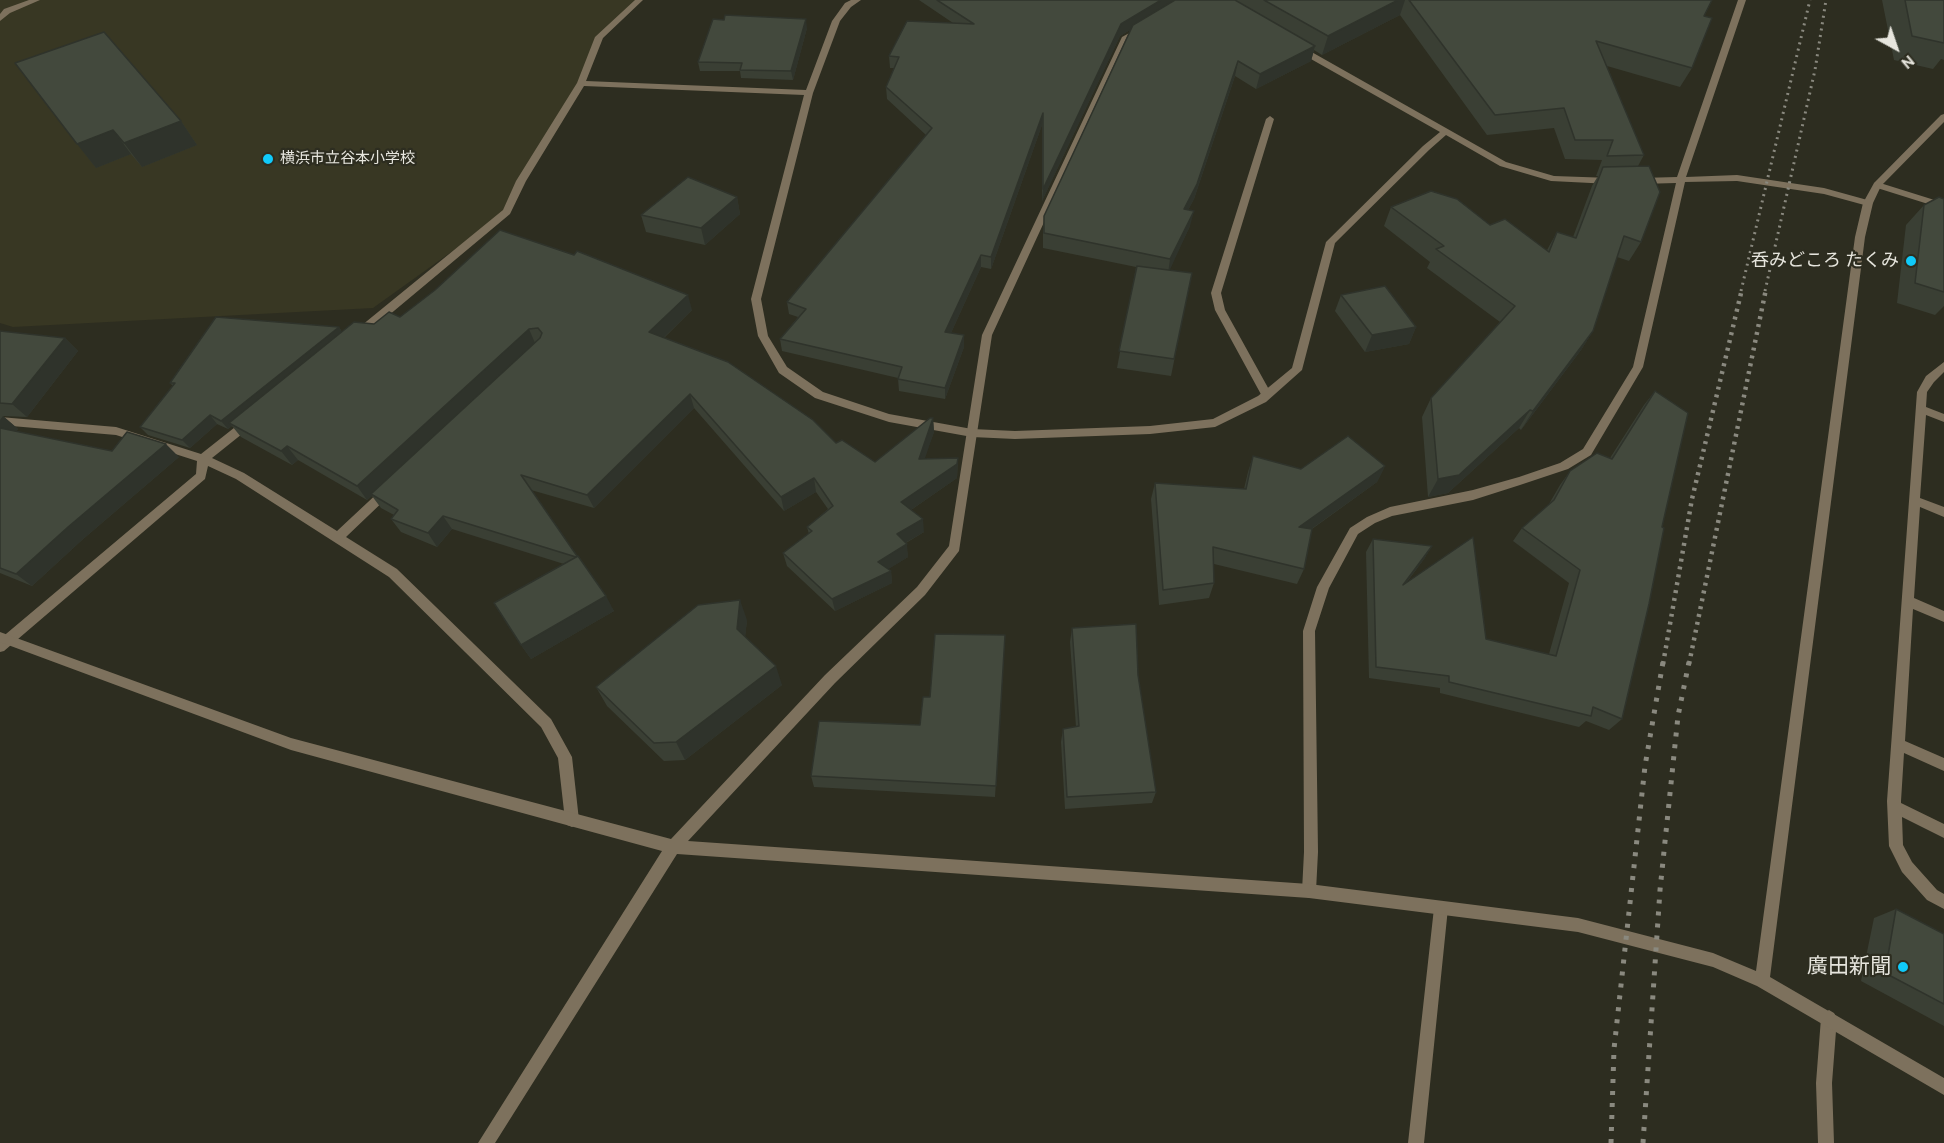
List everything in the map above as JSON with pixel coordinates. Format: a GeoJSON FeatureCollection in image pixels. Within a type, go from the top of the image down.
{"type":"FeatureCollection","features":[{"type":"Feature","properties":{"kind":"street"},"geometry":{"type":"LineString","coordinates":[[0,19],[7,11],[36,0]]}},
{"type":"Feature","properties":{"kind":"street"},"geometry":{"type":"LineString","coordinates":[[349,343],[507,212],[522,181],[581,83],[599,38],[639,0]]}},
{"type":"Feature","properties":{"kind":"street"},"geometry":{"type":"LineString","coordinates":[[857,0],[848,5],[836,21],[809,93],[756,299],[763,336],[783,370],[819,395],[889,418],[972,433],[1015,435],[1150,430],[1215,423],[1267,395],[1297,370],[1331,242],[1445,132]]}},
{"type":"Feature","properties":{"kind":"street"},"geometry":{"type":"LineString","coordinates":[[1309,891],[1311,852],[1309,631],[1328,577],[1354,531],[1371,520],[1390,512],[1473,495],[1520,481],[1564,466],[1587,452],[1638,367],[1681,179],[1738,3]]}},
{"type":"Feature","properties":{"kind":"street"},"geometry":{"type":"LineString","coordinates":[[486,1143],[673,847],[830,680],[921,591],[955,548],[987,335],[1126,37],[1153,21]]}},
{"type":"Feature","properties":{"kind":"street"},"geometry":{"type":"LineString","coordinates":[[1285,40],[1503,164],[1529,173],[1554,179],[1626,181],[1737,178],[1824,191],[1868,202]]}},
{"type":"Feature","properties":{"kind":"street"},"geometry":{"type":"LineString","coordinates":[[581,83],[809,93]]}},
{"type":"Feature","properties":{"kind":"street"},"geometry":{"type":"LineString","coordinates":[[1762,981],[1860,237],[1868,202],[1877,185],[1944,117]]}},
{"type":"Feature","properties":{"kind":"street"},"geometry":{"type":"LineString","coordinates":[[1267,395],[1220,310],[1216,293],[1270,119]]}},
{"type":"Feature","properties":{"kind":"street"},"geometry":{"type":"LineString","coordinates":[[1877,185],[1944,206]]}},
{"type":"Feature","properties":{"kind":"street"},"geometry":{"type":"LineString","coordinates":[[1944,366],[1930,379],[1922,392],[1920,409],[1895,807],[1896,846],[1899,853],[1907,867],[1932,895],[1944,902]]}},
{"type":"Feature","properties":{"kind":"street"},"geometry":{"type":"LineString","coordinates":[[1920,409],[1944,418]]}},
{"type":"Feature","properties":{"kind":"street"},"geometry":{"type":"LineString","coordinates":[[3,642],[201,476],[203,459],[258,415]]}},
{"type":"Feature","properties":{"kind":"street"},"geometry":{"type":"LineString","coordinates":[[0,421],[116,431],[203,459],[240,476],[393,573],[546,723],[565,757],[572,820]]}},
{"type":"Feature","properties":{"kind":"street"},"geometry":{"type":"LineString","coordinates":[[337,538],[396,482]]}},
{"type":"Feature","properties":{"kind":"street"},"geometry":{"type":"LineString","coordinates":[[1914,500],[1944,512]]}},
{"type":"Feature","properties":{"kind":"street"},"geometry":{"type":"LineString","coordinates":[[1908,601],[1944,617]]}},
{"type":"Feature","properties":{"kind":"street"},"geometry":{"type":"LineString","coordinates":[[3,642],[291,744],[673,847],[1309,891],[1578,926],[1713,960],[1762,981],[1944,1087]]}},
{"type":"Feature","properties":{"kind":"street"},"geometry":{"type":"LineString","coordinates":[[1898,744],[1944,765]]}},
{"type":"Feature","properties":{"kind":"street"},"geometry":{"type":"LineString","coordinates":[[1895,807],[1944,831]]}},
{"type":"Feature","properties":{"kind":"street"},"geometry":{"type":"LineString","coordinates":[[1416,1143],[1441,908]]}},
{"type":"Feature","properties":{"kind":"street"},"geometry":{"type":"LineString","coordinates":[[1826,1143],[1824,1083],[1829,1018]]}},
{"type":"Feature","properties":{"kind":"shaded area","name":"横浜市立谷本小学校"},"geometry":{"type":"Polygon","coordinates":[[[0,0],[639,0],[599,37],[581,83],[507,212],[373,308],[13,327],[0,323],[0,0]]]}},
{"type":"Feature","properties":{"kind":"building"},"geometry":{"type":"Polygon","coordinates":[[[937,0],[1161,0],[1121,24],[1043,189],[1043,113],[991,257],[981,255],[945,332],[964,335],[945,388],[898,379],[902,367],[780,339],[806,309],[787,302],[932,128],[886,87],[899,57],[889,56],[907,21],[974,24],[937,0]]]}},
{"type":"Feature","properties":{"kind":"building"},"geometry":{"type":"Polygon","coordinates":[[[1175,0],[1235,0],[1315,46],[1260,74],[1238,61],[1197,184],[1184,209],[1194,211],[1170,259],[1044,233],[1044,216],[1133,25],[1175,0]]]}},
{"type":"Feature","properties":{"kind":"building"},"geometry":{"type":"Polygon","coordinates":[[[1264,0],[1398,0],[1328,36],[1264,0]]]}},
{"type":"Feature","properties":{"kind":"building"},"geometry":{"type":"Polygon","coordinates":[[[1409,0],[1712,0],[1704,16],[1712,18],[1692,68],[1596,41],[1644,155],[1607,156],[1613,140],[1575,140],[1564,108],[1495,115],[1409,0]]]}},
{"type":"Feature","properties":{"kind":"building"},"geometry":{"type":"Polygon","coordinates":[[[1905,0],[1944,0],[1944,43],[1912,36],[1905,0]]]}},
{"type":"Feature","properties":{"kind":"building"},"geometry":{"type":"Polygon","coordinates":[[[725,15],[806,19],[791,71],[740,70],[742,63],[698,62],[713,19],[724,20],[725,15]]]}},
{"type":"Feature","properties":{"kind":"building"},"geometry":{"type":"Polygon","coordinates":[[[104,32],[181,121],[124,143],[113,130],[77,144],[15,63],[104,32]]]}},
{"type":"Feature","properties":{"kind":"building"},"geometry":{"type":"Polygon","coordinates":[[[1649,166],[1660,192],[1641,242],[1624,236],[1593,331],[1533,411],[1530,410],[1459,475],[1438,479],[1431,398],[1515,306],[1436,249],[1444,246],[1391,207],[1431,191],[1457,199],[1490,225],[1505,219],[1549,252],[1557,232],[1576,238],[1603,167],[1649,166]]]}},
{"type":"Feature","properties":{"kind":"building"},"geometry":{"type":"Polygon","coordinates":[[[688,177],[737,197],[701,228],[641,215],[688,177]]]}},
{"type":"Feature","properties":{"kind":"building"},"geometry":{"type":"Polygon","coordinates":[[[1939,197],[1944,199],[1944,292],[1915,283],[1924,205],[1939,197]]]}},
{"type":"Feature","properties":{"kind":"building"},"geometry":{"type":"Polygon","coordinates":[[[500,230],[574,255],[577,251],[688,295],[649,332],[728,362],[813,420],[836,443],[842,440],[875,462],[930,418],[933,418],[919,459],[958,458],[957,464],[901,502],[923,519],[897,534],[907,544],[878,562],[891,571],[832,599],[783,553],[812,531],[807,527],[833,506],[814,478],[781,497],[690,394],[587,495],[521,475],[576,557],[443,516],[428,533],[391,519],[398,510],[371,494],[540,338],[542,333],[538,328],[529,329],[357,486],[287,446],[281,451],[229,423],[354,322],[374,324],[389,312],[400,317],[435,290],[500,230]]]}},
{"type":"Feature","properties":{"kind":"building"},"geometry":{"type":"Polygon","coordinates":[[[1137,266],[1192,273],[1174,359],[1119,351],[1137,266]]]}},
{"type":"Feature","properties":{"kind":"building"},"geometry":{"type":"Polygon","coordinates":[[[1385,286],[1416,327],[1372,335],[1341,295],[1385,286]]]}},
{"type":"Feature","properties":{"kind":"building"},"geometry":{"type":"Polygon","coordinates":[[[216,317],[339,327],[221,421],[210,415],[182,440],[140,427],[175,383],[170,383],[216,317]]]}},
{"type":"Feature","properties":{"kind":"building"},"geometry":{"type":"Polygon","coordinates":[[[0,331],[65,338],[12,404],[0,403],[0,331]]]}},
{"type":"Feature","properties":{"kind":"building"},"geometry":{"type":"Polygon","coordinates":[[[1655,391],[1688,413],[1662,527],[1664,528],[1649,604],[1622,719],[1593,707],[1591,716],[1449,682],[1449,676],[1376,667],[1373,539],[1432,546],[1403,585],[1473,537],[1486,639],[1556,656],[1580,570],[1522,528],[1554,500],[1570,471],[1597,453],[1612,459],[1655,391]]]}},
{"type":"Feature","properties":{"kind":"building"},"geometry":{"type":"Polygon","coordinates":[[[0,428],[112,451],[127,432],[166,444],[16,574],[0,568],[0,428]]]}},
{"type":"Feature","properties":{"kind":"building"},"geometry":{"type":"Polygon","coordinates":[[[1348,436],[1385,466],[1299,527],[1312,529],[1304,569],[1213,547],[1214,583],[1163,590],[1155,483],[1246,489],[1253,456],[1301,469],[1348,436]]]}},
{"type":"Feature","properties":{"kind":"building"},"geometry":{"type":"Polygon","coordinates":[[[578,556],[606,596],[521,645],[494,603],[578,556]]]}},
{"type":"Feature","properties":{"kind":"building"},"geometry":{"type":"Polygon","coordinates":[[[740,600],[737,629],[776,666],[676,742],[654,743],[596,687],[698,605],[740,600]]]}},
{"type":"Feature","properties":{"kind":"building"},"geometry":{"type":"Polygon","coordinates":[[[1136,624],[1138,675],[1156,792],[1067,797],[1063,729],[1079,726],[1072,628],[1136,624]]]}},
{"type":"Feature","properties":{"kind":"building"},"geometry":{"type":"Polygon","coordinates":[[[935,634],[1005,635],[996,786],[811,776],[819,721],[920,725],[923,697],[930,697],[935,634]]]}},
{"type":"Feature","properties":{"kind":"building"},"geometry":{"type":"Polygon","coordinates":[[[1896,909],[1944,934],[1944,1004],[1885,973],[1896,909]]]}},
{"type":"Feature","properties":{"kind":"railway"},"geometry":{"type":"LineString","coordinates":[[1741,291],[1810,0]]}},
{"type":"Feature","properties":{"kind":"railway"},"geometry":{"type":"LineString","coordinates":[[1765,291],[1815,70],[1826,0]]}},
{"type":"Feature","properties":{"kind":"railway"},"geometry":{"type":"LineString","coordinates":[[1663,664],[1692,499],[1742,289]]}},
{"type":"Feature","properties":{"kind":"railway"},"geometry":{"type":"LineString","coordinates":[[1689,664],[1766,289]]}},
{"type":"Feature","properties":{"kind":"railway"},"geometry":{"type":"LineString","coordinates":[[1611,1143],[1614,1049],[1645,766],[1663,662]]}},
{"type":"Feature","properties":{"kind":"railway"},"geometry":{"type":"LineString","coordinates":[[1643,1143],[1660,890],[1678,716],[1689,662]]}},
{"type":"Feature","properties":{"kind":"place","name":"横浜市立谷本小学校"},"geometry":{"type":"Point","coordinates":[268,159]}},
{"type":"Feature","properties":{"kind":"place","name":"呑みどころ たくみ"},"geometry":{"type":"Point","coordinates":[1911,261]}},
{"type":"Feature","properties":{"kind":"place","name":"廣田新聞"},"geometry":{"type":"Point","coordinates":[1903,967]}}]}
